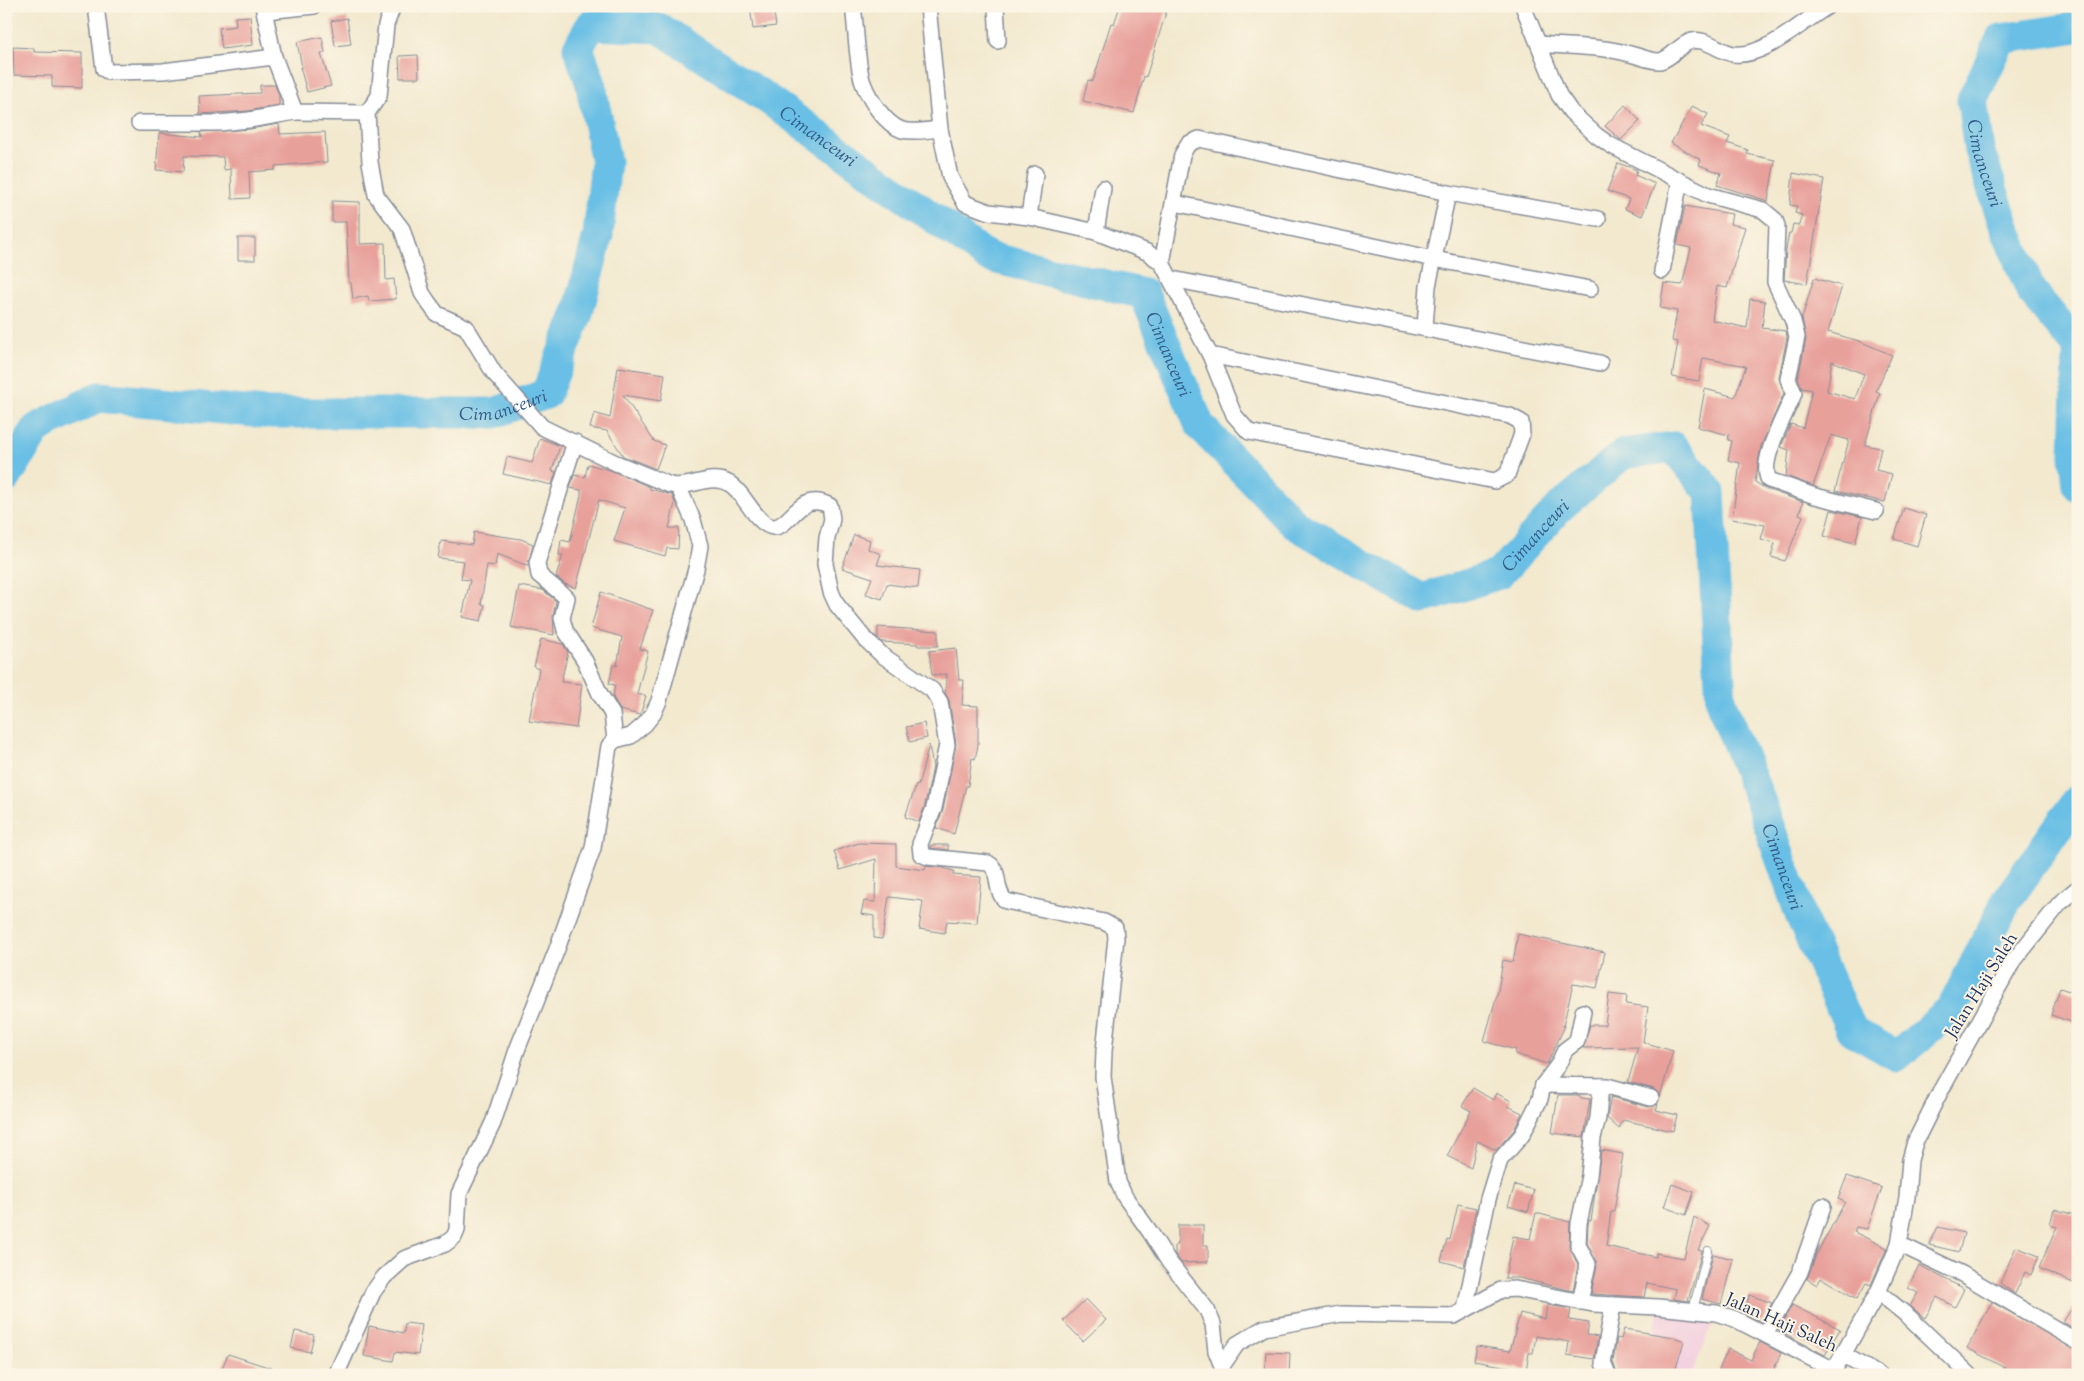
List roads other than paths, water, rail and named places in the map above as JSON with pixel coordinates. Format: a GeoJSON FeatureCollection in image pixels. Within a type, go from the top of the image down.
{"type":"FeatureCollection","features":[{"type":"Feature","properties":{"kind":"street"},"geometry":{"type":"LineString","coordinates":[[96,6],[104,69],[109,72],[163,71],[274,57]]}},
{"type":"Feature","properties":{"kind":"street"},"geometry":{"type":"LineString","coordinates":[[295,112],[274,57],[264,9],[314,6]]}},
{"type":"Feature","properties":{"kind":"street"},"geometry":{"type":"LineString","coordinates":[[393,6],[386,25],[379,96],[367,113],[370,162],[376,195],[402,229],[422,292],[437,314],[466,327],[494,373],[534,419],[552,433],[575,442],[616,463],[679,488],[705,481],[724,481],[737,490],[764,523],[772,527],[784,522],[803,505],[819,502],[830,506],[832,519],[827,538],[825,564],[830,592],[837,605],[852,627],[882,655],[932,690],[940,702],[947,745],[934,808],[920,844],[921,854],[928,857],[988,863],[995,868],[999,893],[1006,901],[1104,922],[1115,928],[1116,938],[1104,1050],[1103,1077],[1118,1182],[1125,1197],[1169,1262],[1208,1310],[1213,1324],[1216,1351],[1222,1370]]}},
{"type":"Feature","properties":{"kind":"street"},"geometry":{"type":"LineString","coordinates":[[853,6],[862,83],[876,106],[888,122],[902,130],[912,132],[940,129]]}},
{"type":"Feature","properties":{"kind":"street"},"geometry":{"type":"LineString","coordinates":[[928,6],[940,129],[950,178],[965,203],[989,212],[1029,217],[1096,232],[1147,252],[1162,264],[1172,279],[1210,355],[1234,415],[1244,429],[1253,433],[1495,481],[1507,475],[1522,434],[1521,422],[1510,416],[1210,355]]}},
{"type":"Feature","properties":{"kind":"street"},"geometry":{"type":"LineString","coordinates":[[996,6],[998,41]]}},
{"type":"Feature","properties":{"kind":"street"},"geometry":{"type":"LineString","coordinates":[[1523,6],[1540,44],[1550,78],[1571,112],[1610,145],[1708,195],[1763,210],[1775,220],[1777,226],[1775,282],[1793,321],[1797,337],[1788,379],[1794,393],[1772,445],[1766,469],[1769,480],[1815,496],[1876,511]]}},
{"type":"Feature","properties":{"kind":"street"},"geometry":{"type":"LineString","coordinates":[[1540,44],[1615,50],[1658,61],[1668,57],[1685,44],[1702,41],[1724,52],[1738,54],[1752,52],[1769,45],[1828,6]]}},
{"type":"Feature","properties":{"kind":"street"},"geometry":{"type":"LineString","coordinates":[[139,123],[219,123],[295,112],[367,113]]}},
{"type":"Feature","properties":{"kind":"street"},"geometry":{"type":"LineString","coordinates":[[1162,264],[1185,147],[1199,138],[1448,193],[1598,220]]}},
{"type":"Feature","properties":{"kind":"street"},"geometry":{"type":"LineString","coordinates":[[1029,217],[1035,174]]}},
{"type":"Feature","properties":{"kind":"street"},"geometry":{"type":"LineString","coordinates":[[1662,272],[1680,181]]}},
{"type":"Feature","properties":{"kind":"street"},"geometry":{"type":"LineString","coordinates":[[1096,232],[1103,188]]}},
{"type":"Feature","properties":{"kind":"street"},"geometry":{"type":"LineString","coordinates":[[1425,327],[1428,286],[1448,193]]}},
{"type":"Feature","properties":{"kind":"street"},"geometry":{"type":"LineString","coordinates":[[1175,202],[1434,259],[1590,289]]}},
{"type":"Feature","properties":{"kind":"street"},"geometry":{"type":"LineString","coordinates":[[1172,279],[1425,327],[1600,363]]}},
{"type":"Feature","properties":{"kind":"street"},"geometry":{"type":"LineString","coordinates":[[575,442],[551,513],[537,570],[539,575],[567,598],[562,618],[565,630],[585,661],[600,694],[612,714],[615,740]]}},
{"type":"Feature","properties":{"kind":"street"},"geometry":{"type":"LineString","coordinates":[[336,1375],[373,1292],[384,1277],[404,1259],[445,1244],[454,1237],[457,1230],[460,1194],[492,1123],[592,848],[606,775],[609,746],[615,740],[631,736],[646,724],[659,701],[699,560],[700,546],[697,534],[679,488]]}},
{"type":"Feature","properties":{"kind":"street","name":"Jalan Haji Saleh"},"geometry":{"type":"LineString","coordinates":[[1222,1370],[1237,1344],[1264,1328],[1341,1314],[1396,1314],[1444,1318],[1462,1313],[1465,1309],[1501,1290],[1514,1289],[1580,1302],[1716,1313],[1735,1319],[1765,1334],[1831,1372],[1844,1355],[1878,1292],[1899,1244],[1907,1197],[1910,1160],[1915,1142],[1940,1092],[2012,963],[2060,903],[2078,888]]}},
{"type":"Feature","properties":{"kind":"street"},"geometry":{"type":"LineString","coordinates":[[1465,1309],[1488,1199],[1500,1160],[1529,1124],[1540,1099],[1543,1085],[1558,1065],[1564,1050],[1577,1041],[1583,1012]]}},
{"type":"Feature","properties":{"kind":"street"},"geometry":{"type":"LineString","coordinates":[[1543,1085],[1601,1086],[1651,1098]]}},
{"type":"Feature","properties":{"kind":"street"},"geometry":{"type":"LineString","coordinates":[[1580,1302],[1588,1264],[1578,1244],[1579,1223],[1589,1176],[1592,1138],[1598,1118],[1601,1086]]}},
{"type":"Feature","properties":{"kind":"street"},"geometry":{"type":"LineString","coordinates":[[1765,1334],[1800,1272],[1811,1246],[1823,1206]]}},
{"type":"Feature","properties":{"kind":"street"},"geometry":{"type":"LineString","coordinates":[[1899,1244],[1955,1271],[2078,1342]]}},
{"type":"Feature","properties":{"kind":"street"},"geometry":{"type":"LineString","coordinates":[[1878,1292],[1909,1317],[1970,1375]]}},
{"type":"Feature","properties":{"kind":"street"},"geometry":{"type":"LineString","coordinates":[[1608,1375],[1603,1363],[1613,1305]]}},
{"type":"Feature","properties":{"kind":"street"},"geometry":{"type":"LineString","coordinates":[[1844,1355],[1879,1375]]}},
{"type":"Feature","properties":{"kind":"lane"},"geometry":{"type":"LineString","coordinates":[[1693,1310],[1708,1251]]}},
{"type":"Feature","properties":{"kind":"waterway","name":"Cimanceuri"},"geometry":{"type":"LineString","coordinates":[[6,478],[37,428],[99,397],[264,413],[494,413],[546,394],[578,313],[598,235],[606,162],[590,81],[578,48],[591,25],[659,28],[762,95],[988,257],[1144,294],[1200,426],[1296,525],[1422,599],[1499,574],[1559,508],[1623,454],[1673,447],[1710,492],[1721,703],[1760,800],[1801,917],[1851,1030],[1897,1056],[1951,1010],[2007,900],[2078,799]]}},
{"type":"Feature","properties":{"kind":"waterway","name":"Cimanceuri"},"geometry":{"type":"LineString","coordinates":[[2078,27],[2001,39],[1972,100],[1979,150],[2005,227],[2031,291],[2078,347]]}},
{"type":"Feature","properties":{"kind":"waterway","name":"Cimanceuri"},"geometry":{"type":"LineString","coordinates":[[2078,354],[2075,456],[2078,486]]}}]}
